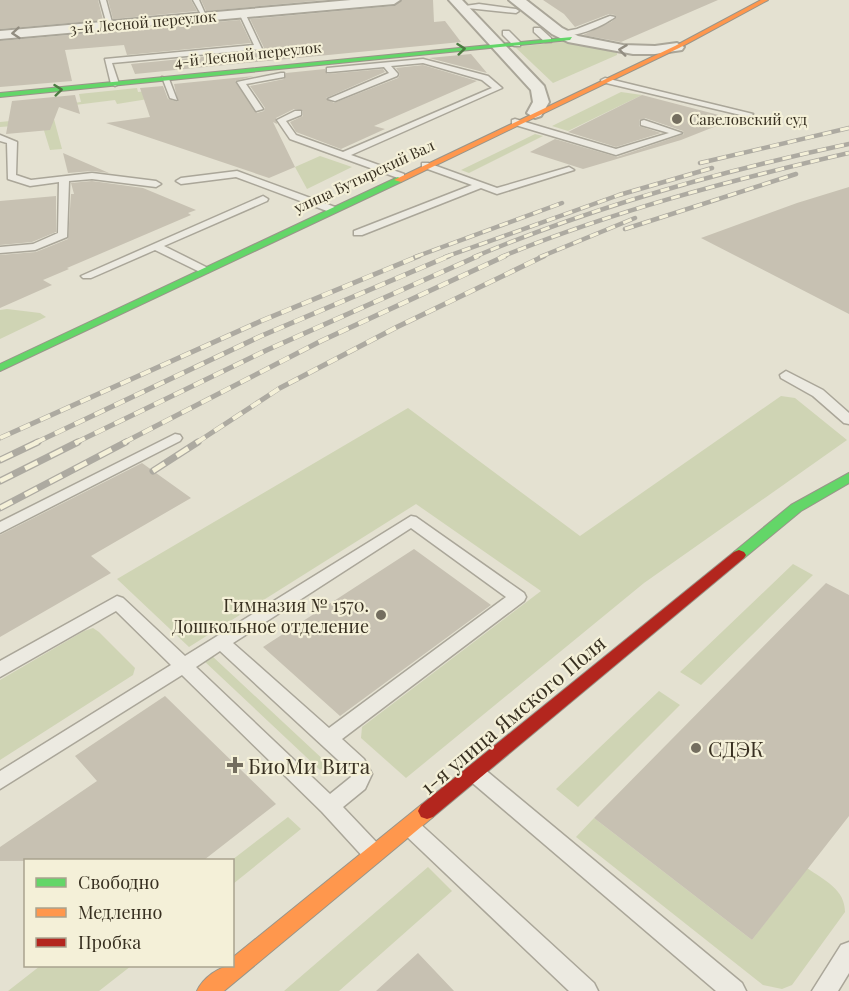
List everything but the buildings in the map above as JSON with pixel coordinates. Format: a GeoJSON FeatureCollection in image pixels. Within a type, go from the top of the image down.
{"type":"FeatureCollection","features":[{"type":"Feature","properties":{"kind":"street","name":"3-й Лесной переулок"},"geometry":{"type":"LineString","coordinates":[[0,35],[362,1],[394,0]]}},
{"type":"Feature","properties":{"kind":"street","name":"улица Бутырский Вал"},"geometry":{"type":"LineString","coordinates":[[0,368],[677,46],[765,0]]}},
{"type":"Feature","properties":{"kind":"street","name":"улица Бутырский Вал"},"geometry":{"type":"LineString","coordinates":[[742,14],[780,3]]}},
{"type":"Feature","properties":{"kind":"street"},"geometry":{"type":"LineString","coordinates":[[458,4],[502,39],[539,89],[541,102],[535,112]]}},
{"type":"Feature","properties":{"kind":"street"},"geometry":{"type":"LineString","coordinates":[[516,6],[525,5],[559,35],[625,51],[644,52],[677,46]]}},
{"type":"Feature","properties":{"kind":"street","name":"4-й Лесной переулок"},"geometry":{"type":"LineString","coordinates":[[0,95],[165,79],[246,75],[502,39],[559,35]]}},
{"type":"Feature","properties":{"kind":"street","name":"1-я улица Ямского Поля"},"geometry":{"type":"LineString","coordinates":[[223,986],[409,826],[796,508],[849,477]]}},
{"type":"Feature","properties":{"kind":"lane"},"geometry":{"type":"LineString","coordinates":[[103,0],[111,25]]}},
{"type":"Feature","properties":{"kind":"lane"},"geometry":{"type":"LineString","coordinates":[[196,0],[205,17]]}},
{"type":"Feature","properties":{"kind":"lane"},"geometry":{"type":"LineString","coordinates":[[458,4],[491,8],[516,6]]}},
{"type":"Feature","properties":{"kind":"lane"},"geometry":{"type":"LineString","coordinates":[[479,6],[490,17]]}},
{"type":"Feature","properties":{"kind":"lane"},"geometry":{"type":"LineString","coordinates":[[491,8],[500,16]]}},
{"type":"Feature","properties":{"kind":"lane"},"geometry":{"type":"LineString","coordinates":[[115,84],[108,61],[260,47],[242,13]]}},
{"type":"Feature","properties":{"kind":"lane"},"geometry":{"type":"LineString","coordinates":[[537,30],[559,35],[575,32],[612,17]]}},
{"type":"Feature","properties":{"kind":"lane"},"geometry":{"type":"LineString","coordinates":[[559,35],[584,24],[583,20],[594,24]]}},
{"type":"Feature","properties":{"kind":"lane"},"geometry":{"type":"LineString","coordinates":[[330,70],[423,61],[484,78],[498,88],[343,155]]}},
{"type":"Feature","properties":{"kind":"lane"},"geometry":{"type":"LineString","coordinates":[[332,99],[394,74],[386,65]]}},
{"type":"Feature","properties":{"kind":"lane"},"geometry":{"type":"LineString","coordinates":[[259,109],[241,82],[246,75],[281,75]]}},
{"type":"Feature","properties":{"kind":"lane"},"geometry":{"type":"LineString","coordinates":[[165,79],[174,98]]}},
{"type":"Feature","properties":{"kind":"lane"},"geometry":{"type":"LineString","coordinates":[[605,80],[659,94],[674,94],[749,114]]}},
{"type":"Feature","properties":{"kind":"lane"},"geometry":{"type":"LineString","coordinates":[[298,113],[281,120],[293,137],[401,176]]}},
{"type":"Feature","properties":{"kind":"lane"},"geometry":{"type":"LineString","coordinates":[[515,122],[616,153],[678,133],[644,123]]}},
{"type":"Feature","properties":{"kind":"lane"},"geometry":{"type":"LineString","coordinates":[[0,138],[12,142],[11,177],[30,183],[92,176],[156,184]]}},
{"type":"Feature","properties":{"kind":"lane"},"geometry":{"type":"LineString","coordinates":[[425,165],[497,191],[568,170]]}},
{"type":"Feature","properties":{"kind":"lane"},"geometry":{"type":"LineString","coordinates":[[181,181],[237,174],[331,209]]}},
{"type":"Feature","properties":{"kind":"lane"},"geometry":{"type":"LineString","coordinates":[[0,250],[35,246],[63,235],[64,179]]}},
{"type":"Feature","properties":{"kind":"lane"},"geometry":{"type":"LineString","coordinates":[[358,233],[481,185]]}},
{"type":"Feature","properties":{"kind":"lane"},"geometry":{"type":"LineString","coordinates":[[87,276],[263,199]]}},
{"type":"Feature","properties":{"kind":"lane"},"geometry":{"type":"LineString","coordinates":[[155,246],[204,270]]}},
{"type":"Feature","properties":{"kind":"lane"},"geometry":{"type":"LineString","coordinates":[[786,375],[818,393],[849,420]]}},
{"type":"Feature","properties":{"kind":"lane"},"geometry":{"type":"LineString","coordinates":[[0,528],[175,438]]}},
{"type":"Feature","properties":{"kind":"lane"},"geometry":{"type":"LineString","coordinates":[[0,781],[411,521],[518,597],[328,739]]}},
{"type":"Feature","properties":{"kind":"lane"},"geometry":{"type":"LineString","coordinates":[[0,670],[117,602],[329,806],[375,855]]}},
{"type":"Feature","properties":{"kind":"lane"},"geometry":{"type":"LineString","coordinates":[[221,642],[357,765],[362,774],[358,783],[329,806]]}},
{"type":"Feature","properties":{"kind":"lane"},"geometry":{"type":"LineString","coordinates":[[474,772],[734,991]]}},
{"type":"Feature","properties":{"kind":"lane"},"geometry":{"type":"LineString","coordinates":[[409,826],[586,991]]}},
{"type":"Feature","properties":{"kind":"lane"},"geometry":{"type":"LineString","coordinates":[[824,991],[849,953]]}},
{"type":"Feature","properties":{"kind":"green space"},"geometry":{"type":"Polygon","coordinates":[[[572,41],[617,53],[617,55],[553,83],[515,47],[572,41]]]}},
{"type":"Feature","properties":{"kind":"green space"},"geometry":{"type":"Polygon","coordinates":[[[137,88],[138,92],[147,91],[148,99],[117,104],[115,100],[51,108],[62,149],[50,150],[42,124],[0,127],[0,122],[43,118],[42,107],[81,102],[79,94],[137,88]]]}},
{"type":"Feature","properties":{"kind":"green space"},"geometry":{"type":"Polygon","coordinates":[[[621,92],[642,95],[568,131],[552,126],[621,92]]]}},
{"type":"Feature","properties":{"kind":"green space"},"geometry":{"type":"Polygon","coordinates":[[[535,134],[543,136],[469,173],[461,170],[535,134]]]}},
{"type":"Feature","properties":{"kind":"green space"},"geometry":{"type":"Polygon","coordinates":[[[320,156],[352,167],[307,189],[295,167],[320,156]]]}},
{"type":"Feature","properties":{"kind":"green space"},"geometry":{"type":"Polygon","coordinates":[[[0,310],[40,313],[46,317],[0,339],[0,310]]]}},
{"type":"Feature","properties":{"kind":"green space"},"geometry":{"type":"Polygon","coordinates":[[[781,396],[795,398],[847,440],[644,583],[406,778],[361,738],[362,727],[541,591],[416,504],[189,647],[117,579],[408,408],[580,536],[781,396]]]}},
{"type":"Feature","properties":{"kind":"green space"},"geometry":{"type":"Polygon","coordinates":[[[793,564],[813,575],[701,685],[680,672],[793,564]]]}},
{"type":"Feature","properties":{"kind":"green space"},"geometry":{"type":"Polygon","coordinates":[[[93,628],[135,668],[133,675],[0,760],[0,680],[93,628]]]}},
{"type":"Feature","properties":{"kind":"green space"},"geometry":{"type":"Polygon","coordinates":[[[211,655],[328,764],[320,770],[203,660],[211,655]]]}},
{"type":"Feature","properties":{"kind":"green space"},"geometry":{"type":"Polygon","coordinates":[[[659,691],[680,705],[578,807],[556,789],[659,691]]]}},
{"type":"Feature","properties":{"kind":"green space"},"geometry":{"type":"Polygon","coordinates":[[[288,817],[301,829],[234,883],[233,859],[288,817]]]}},
{"type":"Feature","properties":{"kind":"green space"},"geometry":{"type":"Polygon","coordinates":[[[594,818],[752,940],[807,868],[837,891],[844,904],[845,912],[792,985],[782,989],[763,985],[576,837],[594,818]]]}},
{"type":"Feature","properties":{"kind":"green space"},"geometry":{"type":"Polygon","coordinates":[[[428,867],[452,891],[339,991],[284,991],[428,867]]]}},
{"type":"Feature","properties":{"kind":"green space"},"geometry":{"type":"Polygon","coordinates":[[[39,967],[130,967],[99,991],[8,991],[39,967]]]}},
{"type":"Feature","properties":{"kind":"railway"},"geometry":{"type":"LineString","coordinates":[[700,163],[849,128]]}},
{"type":"Feature","properties":{"kind":"railway"},"geometry":{"type":"LineString","coordinates":[[474,257],[612,206],[706,178],[849,144]]}},
{"type":"Feature","properties":{"kind":"railway"},"geometry":{"type":"LineString","coordinates":[[501,257],[629,211],[761,174],[849,153]]}},
{"type":"Feature","properties":{"kind":"railway"},"geometry":{"type":"LineString","coordinates":[[445,257],[619,195],[712,168]]}},
{"type":"Feature","properties":{"kind":"railway"},"geometry":{"type":"LineString","coordinates":[[625,229],[796,174]]}},
{"type":"Feature","properties":{"kind":"railway"},"geometry":{"type":"LineString","coordinates":[[415,257],[562,203]]}},
{"type":"Feature","properties":{"kind":"railway"},"geometry":{"type":"LineString","coordinates":[[540,257],[635,218]]}},
{"type":"Feature","properties":{"kind":"railway"},"geometry":{"type":"LineString","coordinates":[[0,438],[261,321],[419,256]]}},
{"type":"Feature","properties":{"kind":"railway"},"geometry":{"type":"LineString","coordinates":[[35,443],[261,336],[449,256]]}},
{"type":"Feature","properties":{"kind":"railway"},"geometry":{"type":"LineString","coordinates":[[75,443],[267,350],[478,256]]}},
{"type":"Feature","properties":{"kind":"railway"},"geometry":{"type":"LineString","coordinates":[[123,443],[321,341],[505,256]]}},
{"type":"Feature","properties":{"kind":"railway"},"geometry":{"type":"LineString","coordinates":[[196,443],[280,388],[397,327],[544,256]]}},
{"type":"Feature","properties":{"kind":"railway"},"geometry":{"type":"LineString","coordinates":[[0,460],[38,442]]}},
{"type":"Feature","properties":{"kind":"railway"},"geometry":{"type":"LineString","coordinates":[[0,481],[78,442]]}},
{"type":"Feature","properties":{"kind":"railway"},"geometry":{"type":"LineString","coordinates":[[0,508],[126,442]]}},
{"type":"Feature","properties":{"kind":"railway"},"geometry":{"type":"LineString","coordinates":[[153,471],[198,442]]}},
{"type":"Feature","properties":{"kind":"traffic: fast"},"geometry":{"type":"LineString","coordinates":[[0,95],[570,38]]}},
{"type":"Feature","properties":{"kind":"traffic: fast"},"geometry":{"type":"LineString","coordinates":[[0,368],[398,180]]}},
{"type":"Feature","properties":{"kind":"traffic: fast"},"geometry":{"type":"LineString","coordinates":[[739,555],[796,508],[849,477]]}},
{"type":"Feature","properties":{"kind":"traffic: slow"},"geometry":{"type":"LineString","coordinates":[[398,180],[677,47],[765,0]]}},
{"type":"Feature","properties":{"kind":"traffic: slow"},"geometry":{"type":"LineString","coordinates":[[208,991],[427,811]]}},
{"type":"Feature","properties":{"kind":"traffic: jam"},"geometry":{"type":"LineString","coordinates":[[427,811],[739,555]]}},
{"type":"Feature","properties":{"kind":"place","name":"Савеловский cуд"},"geometry":{"type":"Point","coordinates":[677,119]}},
{"type":"Feature","properties":{"kind":"place","name":"Гимназия № 1570. Дошкольное отделение"},"geometry":{"type":"Point","coordinates":[381,615]}},
{"type":"Feature","properties":{"kind":"place","name":"СДЭК"},"geometry":{"type":"Point","coordinates":[696,748]}},
{"type":"Feature","properties":{"kind":"place","name":"БиоМи Вита"},"geometry":{"type":"Point","coordinates":[235,765]}}]}
